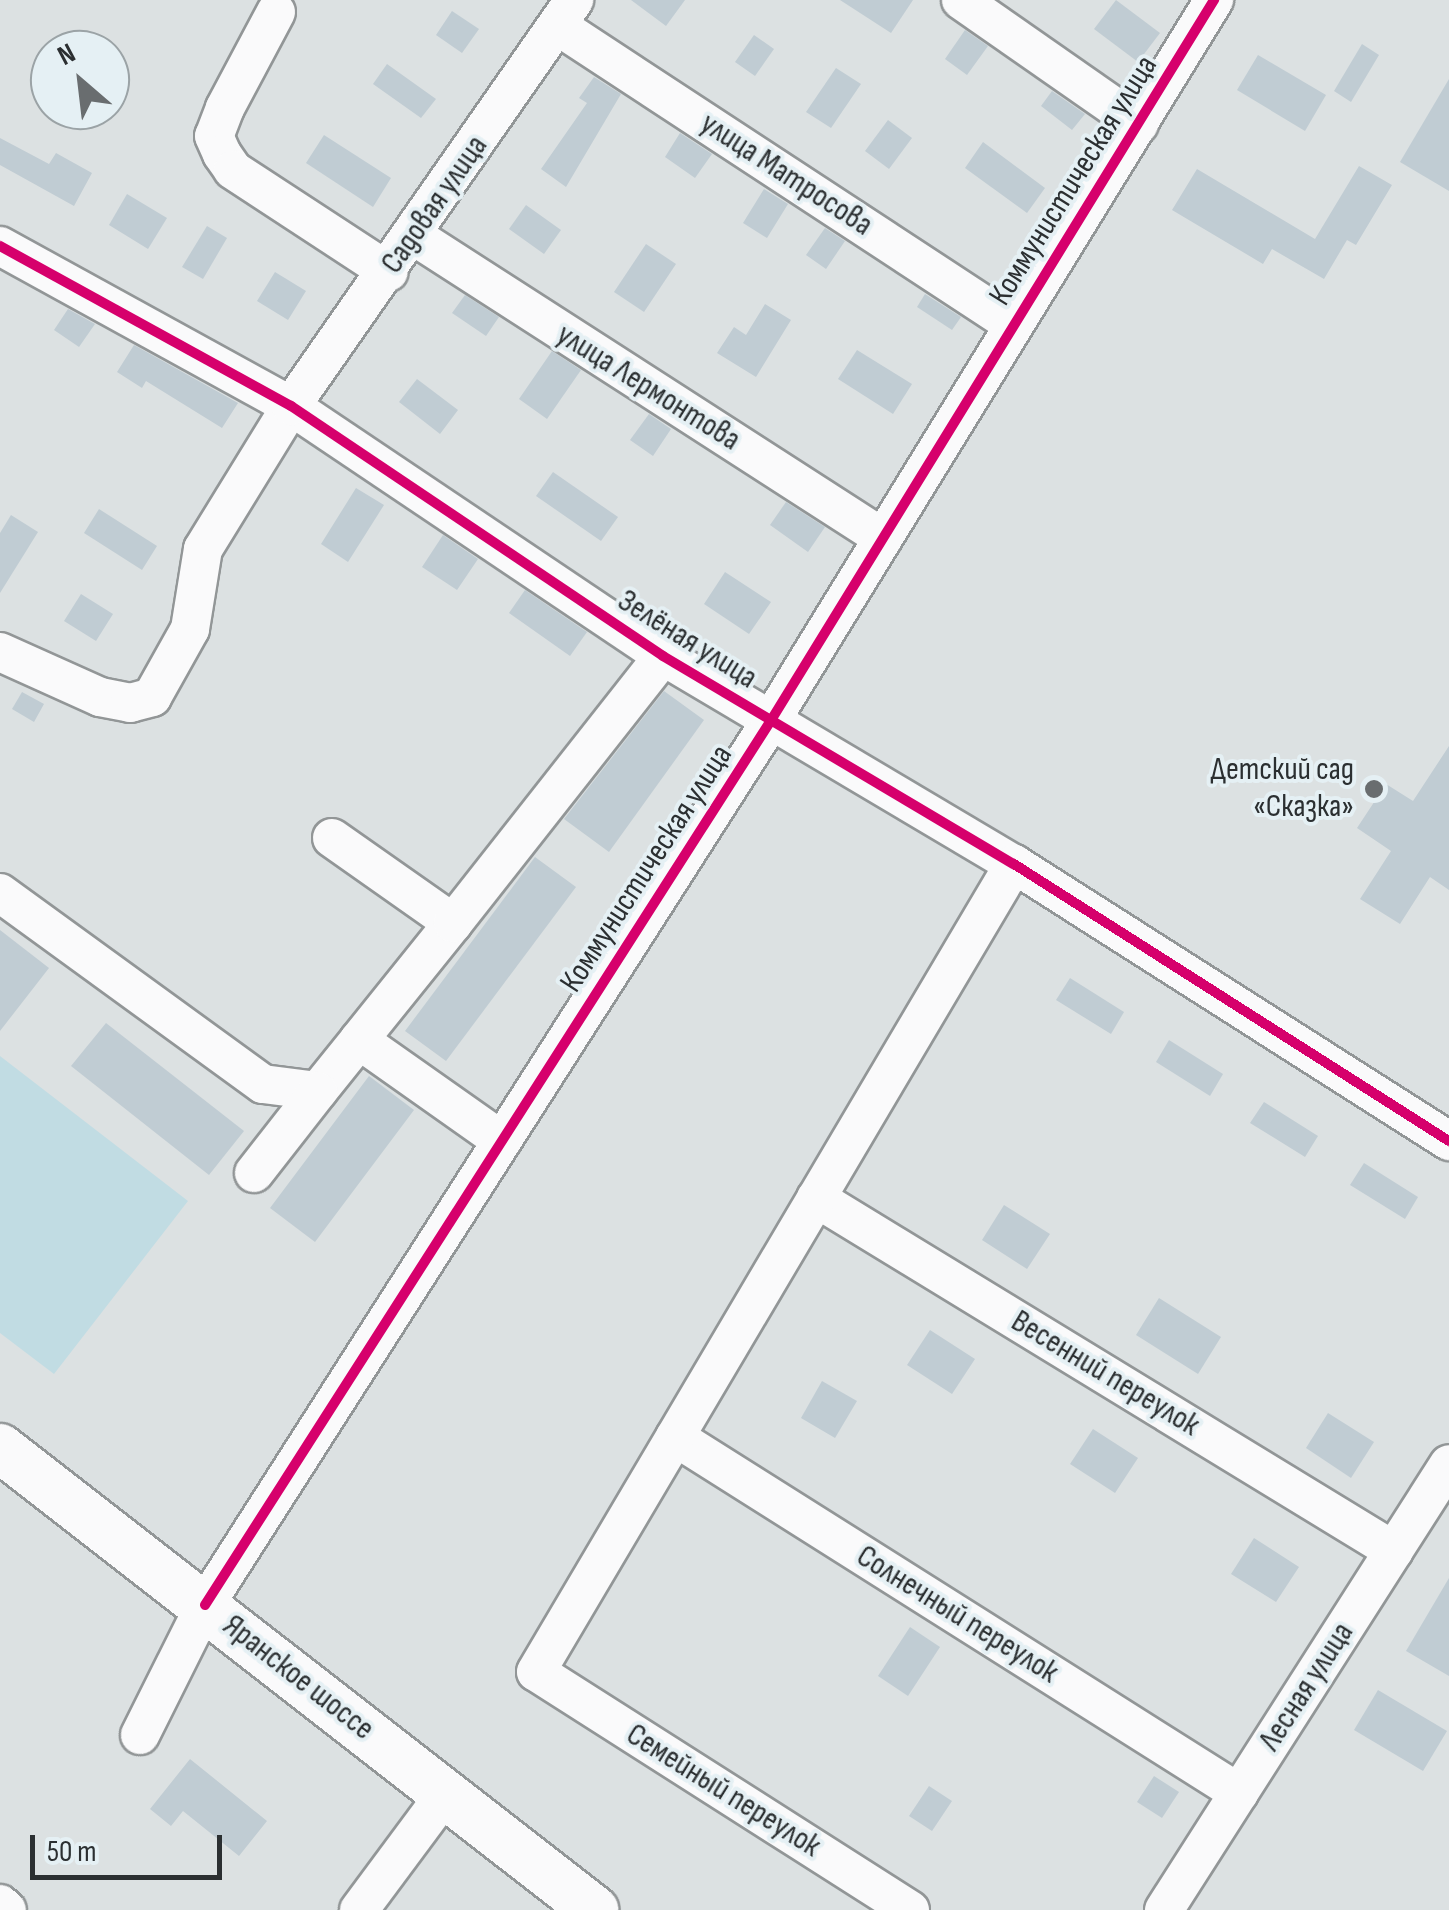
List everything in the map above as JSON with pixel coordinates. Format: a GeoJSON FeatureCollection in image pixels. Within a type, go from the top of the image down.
{"type":"FeatureCollection","features":[{"type":"Feature","properties":{"kind":"main road","name":"Яранское шоссе"},"geometry":{"type":"LineString","coordinates":[[0,1448],[594,1910]]}},
{"type":"Feature","properties":{"kind":"street"},"geometry":{"type":"LineString","coordinates":[[960,0],[1139,124]]}},
{"type":"Feature","properties":{"kind":"street","name":"Коммунистическая улица"},"geometry":{"type":"LineString","coordinates":[[140,1735],[205,1605],[770,722],[1214,0]]}},
{"type":"Feature","properties":{"kind":"street"},"geometry":{"type":"LineString","coordinates":[[276,12],[214,136],[233,170],[389,272]]}},
{"type":"Feature","properties":{"kind":"street","name":"Садовая улица"},"geometry":{"type":"LineString","coordinates":[[0,652],[100,697],[130,703],[152,697],[190,629],[203,549],[291,406],[389,272],[566,13]]}},
{"type":"Feature","properties":{"kind":"street","name":"улица Матросова"},"geometry":{"type":"LineString","coordinates":[[566,13],[1014,325]]}},
{"type":"Feature","properties":{"kind":"street","name":"улица Лермонтова"},"geometry":{"type":"LineString","coordinates":[[414,236],[883,538]]}},
{"type":"Feature","properties":{"kind":"street","name":"Зелёная улица"},"geometry":{"type":"LineString","coordinates":[[0,246],[291,406],[664,656],[1014,864],[1449,1141]]}},
{"type":"Feature","properties":{"kind":"street"},"geometry":{"type":"LineString","coordinates":[[254,1172],[664,656]]}},
{"type":"Feature","properties":{"kind":"street"},"geometry":{"type":"LineString","coordinates":[[332,838],[453,924]]}},
{"type":"Feature","properties":{"kind":"street"},"geometry":{"type":"LineString","coordinates":[[675,1437],[1014,864]]}},
{"type":"Feature","properties":{"kind":"street"},"geometry":{"type":"LineString","coordinates":[[0,893],[242,1073],[262,1084],[318,1091]]}},
{"type":"Feature","properties":{"kind":"street"},"geometry":{"type":"LineString","coordinates":[[360,1040],[502,1141]]}},
{"type":"Feature","properties":{"kind":"street","name":"Весенний переулок"},"geometry":{"type":"LineString","coordinates":[[816,1198],[1394,1550]]}},
{"type":"Feature","properties":{"kind":"street","name":"Семейный переулок"},"geometry":{"type":"LineString","coordinates":[[675,1437],[536,1672],[910,1910]]}},
{"type":"Feature","properties":{"kind":"street","name":"Солнечный переулок"},"geometry":{"type":"LineString","coordinates":[[675,1437],[1239,1793]]}},
{"type":"Feature","properties":{"kind":"street","name":"Лесная улица"},"geometry":{"type":"LineString","coordinates":[[1164,1910],[1449,1464]]}},
{"type":"Feature","properties":{"kind":"street"},"geometry":{"type":"LineString","coordinates":[[359,1910],[445,1794]]}},
{"type":"Feature","properties":{"kind":"street"},"geometry":{"type":"LineString","coordinates":[[0,1904],[7,1910]]}},
{"type":"Feature","properties":{"kind":"shaded area"},"geometry":{"type":"Polygon","coordinates":[[[0,1056],[188,1201],[54,1374],[0,1333],[0,1056]]]}},
{"type":"Feature","properties":{"kind":"building"},"geometry":{"type":"Polygon","coordinates":[[[631,0],[685,0],[666,26],[631,0]]]}},
{"type":"Feature","properties":{"kind":"building"},"geometry":{"type":"Polygon","coordinates":[[[840,0],[913,0],[891,33],[840,0]]]}},
{"type":"Feature","properties":{"kind":"building"},"geometry":{"type":"Polygon","coordinates":[[[1116,0],[1160,33],[1138,62],[1094,29],[1116,0]]]}},
{"type":"Feature","properties":{"kind":"building"},"geometry":{"type":"Polygon","coordinates":[[[452,11],[479,29],[462,53],[436,35],[452,11]]]}},
{"type":"Feature","properties":{"kind":"building"},"geometry":{"type":"Polygon","coordinates":[[[965,30],[988,46],[967,75],[945,59],[965,30]]]}},
{"type":"Feature","properties":{"kind":"building"},"geometry":{"type":"Polygon","coordinates":[[[754,35],[774,49],[755,76],[735,62],[754,35]]]}},
{"type":"Feature","properties":{"kind":"building"},"geometry":{"type":"Polygon","coordinates":[[[1362,44],[1379,55],[1351,102],[1334,91],[1362,44]]]}},
{"type":"Feature","properties":{"kind":"building"},"geometry":{"type":"Polygon","coordinates":[[[1258,55],[1326,95],[1305,131],[1237,90],[1258,55]]]}},
{"type":"Feature","properties":{"kind":"building"},"geometry":{"type":"Polygon","coordinates":[[[387,64],[436,99],[421,118],[373,84],[387,64]]]}},
{"type":"Feature","properties":{"kind":"building"},"geometry":{"type":"Polygon","coordinates":[[[836,68],[861,84],[831,128],[806,112],[836,68]]]}},
{"type":"Feature","properties":{"kind":"building"},"geometry":{"type":"Polygon","coordinates":[[[594,77],[621,94],[566,187],[541,169],[587,103],[579,98],[594,77]]]}},
{"type":"Feature","properties":{"kind":"building"},"geometry":{"type":"Polygon","coordinates":[[[1449,79],[1449,191],[1400,162],[1449,79]]]}},
{"type":"Feature","properties":{"kind":"building"},"geometry":{"type":"Polygon","coordinates":[[[1052,91],[1085,114],[1072,130],[1041,106],[1052,91]]]}},
{"type":"Feature","properties":{"kind":"building"},"geometry":{"type":"Polygon","coordinates":[[[888,120],[912,138],[889,169],[865,151],[888,120]]]}},
{"type":"Feature","properties":{"kind":"building"},"geometry":{"type":"Polygon","coordinates":[[[680,133],[712,154],[695,178],[665,157],[680,133]]]}},
{"type":"Feature","properties":{"kind":"building"},"geometry":{"type":"Polygon","coordinates":[[[324,135],[391,178],[373,207],[306,163],[324,135]]]}},
{"type":"Feature","properties":{"kind":"building"},"geometry":{"type":"Polygon","coordinates":[[[0,138],[49,164],[56,153],[92,173],[74,206],[0,165],[0,138]]]}},
{"type":"Feature","properties":{"kind":"building"},"geometry":{"type":"Polygon","coordinates":[[[983,142],[1045,188],[1027,213],[965,168],[983,142]]]}},
{"type":"Feature","properties":{"kind":"building"},"geometry":{"type":"Polygon","coordinates":[[[1359,166],[1392,185],[1356,245],[1347,240],[1324,279],[1272,249],[1263,264],[1172,210],[1197,169],[1315,239],[1359,166]]]}},
{"type":"Feature","properties":{"kind":"building"},"geometry":{"type":"Polygon","coordinates":[[[764,189],[788,204],[767,238],[743,223],[764,189]]]}},
{"type":"Feature","properties":{"kind":"building"},"geometry":{"type":"Polygon","coordinates":[[[127,194],[167,218],[148,249],[109,225],[127,194]]]}},
{"type":"Feature","properties":{"kind":"building"},"geometry":{"type":"Polygon","coordinates":[[[526,205],[561,230],[544,254],[509,229],[526,205]]]}},
{"type":"Feature","properties":{"kind":"building"},"geometry":{"type":"Polygon","coordinates":[[[207,226],[227,238],[203,279],[182,267],[207,226]]]}},
{"type":"Feature","properties":{"kind":"building"},"geometry":{"type":"Polygon","coordinates":[[[825,228],[845,241],[826,269],[806,255],[825,228]]]}},
{"type":"Feature","properties":{"kind":"building"},"geometry":{"type":"Polygon","coordinates":[[[646,244],[676,264],[644,312],[614,292],[646,244]]]}},
{"type":"Feature","properties":{"kind":"building"},"geometry":{"type":"Polygon","coordinates":[[[275,272],[306,291],[288,320],[257,301],[275,272]]]}},
{"type":"Feature","properties":{"kind":"building"},"geometry":{"type":"Polygon","coordinates":[[[925,294],[961,317],[952,330],[917,307],[925,294]]]}},
{"type":"Feature","properties":{"kind":"building"},"geometry":{"type":"Polygon","coordinates":[[[465,295],[499,317],[486,336],[452,313],[465,295]]]}},
{"type":"Feature","properties":{"kind":"building"},"geometry":{"type":"Polygon","coordinates":[[[765,304],[791,320],[756,377],[717,353],[734,327],[746,335],[765,304]]]}},
{"type":"Feature","properties":{"kind":"building"},"geometry":{"type":"Polygon","coordinates":[[[68,309],[95,324],[79,347],[54,330],[68,309]]]}},
{"type":"Feature","properties":{"kind":"building"},"geometry":{"type":"Polygon","coordinates":[[[134,345],[238,403],[222,428],[146,381],[142,388],[117,372],[134,345]]]}},
{"type":"Feature","properties":{"kind":"building"},"geometry":{"type":"Polygon","coordinates":[[[857,350],[912,384],[893,414],[838,379],[857,350]]]}},
{"type":"Feature","properties":{"kind":"building"},"geometry":{"type":"Polygon","coordinates":[[[552,351],[581,370],[547,419],[519,399],[552,351]]]}},
{"type":"Feature","properties":{"kind":"building"},"geometry":{"type":"Polygon","coordinates":[[[417,379],[458,410],[440,434],[399,402],[417,379]]]}},
{"type":"Feature","properties":{"kind":"building"},"geometry":{"type":"Polygon","coordinates":[[[649,414],[671,429],[653,456],[630,440],[649,414]]]}},
{"type":"Feature","properties":{"kind":"building"},"geometry":{"type":"Polygon","coordinates":[[[553,472],[618,517],[601,541],[536,496],[553,472]]]}},
{"type":"Feature","properties":{"kind":"building"},"geometry":{"type":"Polygon","coordinates":[[[356,488],[384,505],[348,562],[321,544],[356,488]]]}},
{"type":"Feature","properties":{"kind":"building"},"geometry":{"type":"Polygon","coordinates":[[[786,502],[825,527],[808,552],[770,525],[786,502]]]}},
{"type":"Feature","properties":{"kind":"building"},"geometry":{"type":"Polygon","coordinates":[[[99,509],[157,546],[142,570],[84,533],[99,509]]]}},
{"type":"Feature","properties":{"kind":"building"},"geometry":{"type":"Polygon","coordinates":[[[11,515],[38,532],[0,593],[0,533],[11,515]]]}},
{"type":"Feature","properties":{"kind":"building"},"geometry":{"type":"Polygon","coordinates":[[[443,535],[478,559],[457,590],[422,567],[443,535]]]}},
{"type":"Feature","properties":{"kind":"building"},"geometry":{"type":"Polygon","coordinates":[[[725,572],[771,602],[749,634],[704,604],[725,572]]]}},
{"type":"Feature","properties":{"kind":"building"},"geometry":{"type":"Polygon","coordinates":[[[525,590],[587,632],[570,656],[509,613],[525,590]]]}},
{"type":"Feature","properties":{"kind":"building"},"geometry":{"type":"Polygon","coordinates":[[[81,594],[113,614],[96,641],[64,621],[81,594]]]}},
{"type":"Feature","properties":{"kind":"building"},"geometry":{"type":"Polygon","coordinates":[[[664,691],[704,720],[609,852],[564,819],[664,691]]]}},
{"type":"Feature","properties":{"kind":"building"},"geometry":{"type":"Polygon","coordinates":[[[22,692],[44,704],[34,722],[12,709],[22,692]]]}},
{"type":"Feature","properties":{"kind":"building"},"geometry":{"type":"Polygon","coordinates":[[[1449,746],[1449,890],[1430,877],[1400,924],[1360,899],[1391,851],[1357,828],[1386,784],[1413,801],[1449,746]]]}},
{"type":"Feature","properties":{"kind":"building"},"geometry":{"type":"Polygon","coordinates":[[[535,857],[576,887],[446,1061],[405,1031],[535,857]]]}},
{"type":"Feature","properties":{"kind":"building"},"geometry":{"type":"Polygon","coordinates":[[[0,930],[49,968],[0,1031],[0,930]]]}},
{"type":"Feature","properties":{"kind":"building"},"geometry":{"type":"Polygon","coordinates":[[[1070,978],[1124,1012],[1111,1034],[1056,1000],[1070,978]]]}},
{"type":"Feature","properties":{"kind":"building"},"geometry":{"type":"Polygon","coordinates":[[[106,1023],[244,1131],[209,1175],[71,1066],[106,1023]]]}},
{"type":"Feature","properties":{"kind":"building"},"geometry":{"type":"Polygon","coordinates":[[[1169,1040],[1223,1074],[1210,1096],[1156,1062],[1169,1040]]]}},
{"type":"Feature","properties":{"kind":"building"},"geometry":{"type":"Polygon","coordinates":[[[369,1076],[414,1110],[315,1242],[270,1208],[369,1076]]]}},
{"type":"Feature","properties":{"kind":"building"},"geometry":{"type":"Polygon","coordinates":[[[1264,1102],[1318,1136],[1305,1157],[1250,1123],[1264,1102]]]}},
{"type":"Feature","properties":{"kind":"building"},"geometry":{"type":"Polygon","coordinates":[[[1364,1163],[1418,1197],[1405,1219],[1350,1185],[1364,1163]]]}},
{"type":"Feature","properties":{"kind":"building"},"geometry":{"type":"Polygon","coordinates":[[[1004,1205],[1050,1234],[1027,1269],[982,1240],[1004,1205]]]}},
{"type":"Feature","properties":{"kind":"building"},"geometry":{"type":"Polygon","coordinates":[[[1159,1298],[1221,1337],[1198,1374],[1136,1335],[1159,1298]]]}},
{"type":"Feature","properties":{"kind":"building"},"geometry":{"type":"Polygon","coordinates":[[[930,1330],[975,1359],[952,1394],[907,1365],[930,1330]]]}},
{"type":"Feature","properties":{"kind":"building"},"geometry":{"type":"Polygon","coordinates":[[[822,1381],[857,1401],[835,1438],[801,1418],[822,1381]]]}},
{"type":"Feature","properties":{"kind":"building"},"geometry":{"type":"Polygon","coordinates":[[[1328,1413],[1374,1442],[1351,1478],[1306,1448],[1328,1413]]]}},
{"type":"Feature","properties":{"kind":"building"},"geometry":{"type":"Polygon","coordinates":[[[1093,1429],[1138,1458],[1115,1493],[1070,1464],[1093,1429]]]}},
{"type":"Feature","properties":{"kind":"building"},"geometry":{"type":"Polygon","coordinates":[[[1254,1538],[1299,1567],[1276,1602],[1231,1574],[1254,1538]]]}},
{"type":"Feature","properties":{"kind":"building"},"geometry":{"type":"Polygon","coordinates":[[[1449,1578],[1449,1676],[1406,1651],[1449,1578]]]}},
{"type":"Feature","properties":{"kind":"building"},"geometry":{"type":"Polygon","coordinates":[[[910,1627],[940,1647],[908,1696],[878,1676],[910,1627]]]}},
{"type":"Feature","properties":{"kind":"building"},"geometry":{"type":"Polygon","coordinates":[[[1378,1690],[1447,1731],[1423,1771],[1354,1730],[1378,1690]]]}},
{"type":"Feature","properties":{"kind":"building"},"geometry":{"type":"Polygon","coordinates":[[[190,1759],[267,1821],[239,1856],[183,1811],[171,1826],[150,1809],[190,1759]]]}},
{"type":"Feature","properties":{"kind":"building"},"geometry":{"type":"Polygon","coordinates":[[[1154,1776],[1179,1792],[1162,1818],[1137,1802],[1154,1776]]]}},
{"type":"Feature","properties":{"kind":"building"},"geometry":{"type":"Polygon","coordinates":[[[929,1786],[952,1801],[932,1831],[909,1816],[929,1786]]]}},
{"type":"Feature","properties":{"kind":"cycle path"},"geometry":{"type":"LineString","coordinates":[[205,1605],[770,722],[1214,0]]}},
{"type":"Feature","properties":{"kind":"cycle path"},"geometry":{"type":"LineString","coordinates":[[0,246],[291,406],[663,656],[1014,864],[1449,1141]]}},
{"type":"Feature","properties":{"kind":"place","name":"Детский сад «Сказка»"},"geometry":{"type":"Point","coordinates":[1374,789]}}]}
